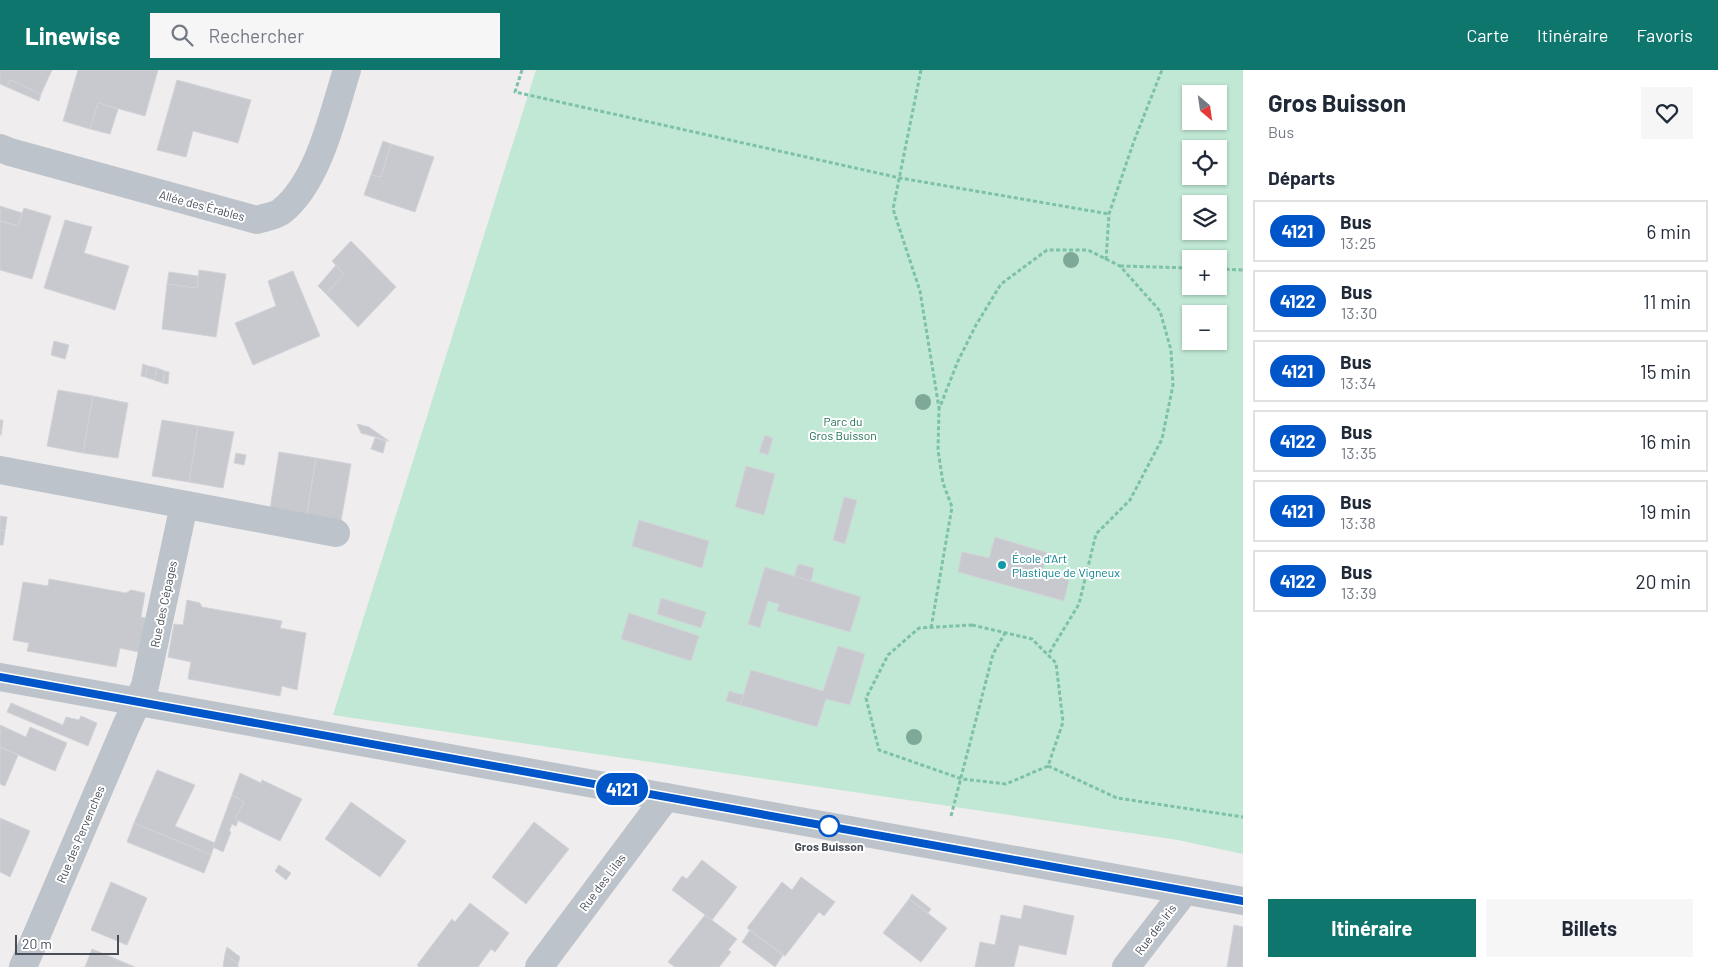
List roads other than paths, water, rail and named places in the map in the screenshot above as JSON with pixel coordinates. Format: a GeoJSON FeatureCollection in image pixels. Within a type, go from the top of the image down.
{"type":"FeatureCollection","features":[{"type":"Feature","properties":{"kind":"street","name":"Allée des Érables"},"geometry":{"type":"LineString","coordinates":[[0,148],[257,220],[281,212],[301,191],[322,150],[347,70]]}},
{"type":"Feature","properties":{"kind":"street"},"geometry":{"type":"LineString","coordinates":[[0,470],[336,533]]}},
{"type":"Feature","properties":{"kind":"street","name":"Rue des Cépages"},"geometry":{"type":"LineString","coordinates":[[137,701],[145,686],[184,505]]}},
{"type":"Feature","properties":{"kind":"street"},"geometry":{"type":"LineString","coordinates":[[0,677],[974,854],[1113,877],[1184,892],[1243,901]]}},
{"type":"Feature","properties":{"kind":"street","name":"Rue des Pervenches"},"geometry":{"type":"LineString","coordinates":[[24,967],[137,701]]}},
{"type":"Feature","properties":{"kind":"street","name":"Rue des Lilas"},"geometry":{"type":"LineString","coordinates":[[538,967],[666,797]]}},
{"type":"Feature","properties":{"kind":"street","name":"Rue des Iris"},"geometry":{"type":"LineString","coordinates":[[1126,967],[1184,892]]}},
{"type":"Feature","properties":{"kind":"place","name":"École d'Art Plastique de Vigneux"},"geometry":{"type":"Point","coordinates":[1002,565]}},
{"type":"Feature","properties":{"kind":"place","name":"Gros Buisson"},"geometry":{"type":"Point","coordinates":[829,826]}},
{"type":"Feature","properties":{"kind":"park label","name":"Parc du Gros Buisson"},"geometry":{"type":"Point","coordinates":[843,428]}}]}
